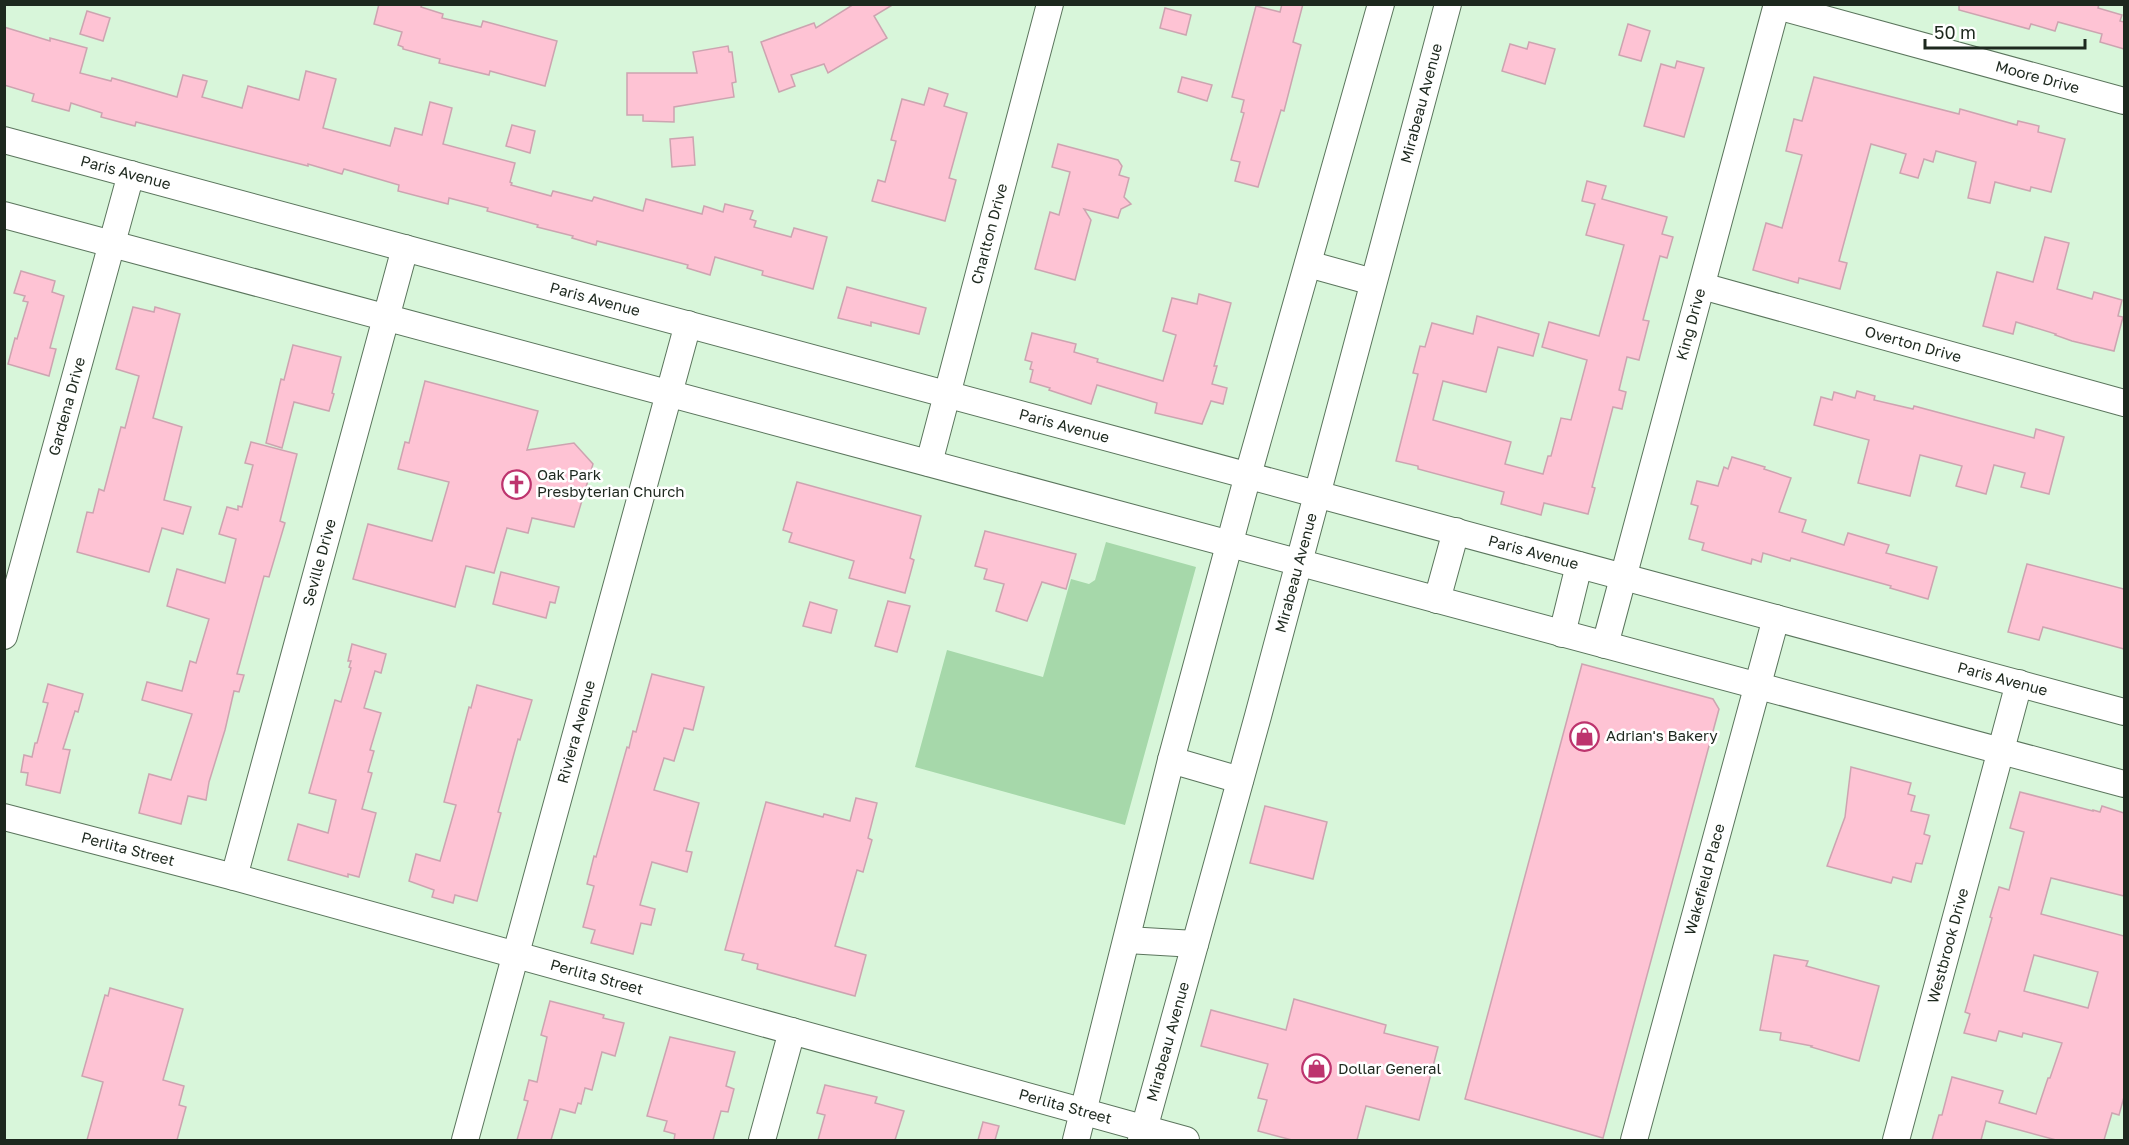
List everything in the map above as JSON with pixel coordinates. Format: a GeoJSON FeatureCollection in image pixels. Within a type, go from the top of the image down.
{"type":"FeatureCollection","features":[{"type":"Feature","properties":{"kind":"street","name":"Charlton Drive"},"geometry":{"type":"LineString","coordinates":[[929,463],[1050,4]]}},
{"type":"Feature","properties":{"kind":"street"},"geometry":{"type":"LineString","coordinates":[[1076,1140],[1171,760],[1248,475],[1381,4]]}},
{"type":"Feature","properties":{"kind":"street","name":"Mirabeau Avenue"},"geometry":{"type":"LineString","coordinates":[[1143,1135],[1448,4]]}},
{"type":"Feature","properties":{"kind":"street","name":"Moore Drive"},"geometry":{"type":"LineString","coordinates":[[1777,5],[2124,101]]}},
{"type":"Feature","properties":{"kind":"street","name":"King Drive"},"geometry":{"type":"LineString","coordinates":[[1605,645],[1777,5]]}},
{"type":"Feature","properties":{"kind":"street","name":"Paris Avenue"},"geometry":{"type":"LineString","coordinates":[[4,140],[2124,712]]}},
{"type":"Feature","properties":{"kind":"street","name":"Gardena Drive"},"geometry":{"type":"LineString","coordinates":[[4,636],[131,174]]}},
{"type":"Feature","properties":{"kind":"street"},"geometry":{"type":"LineString","coordinates":[[4,215],[2124,784]]}},
{"type":"Feature","properties":{"kind":"street","name":"Seville Drive"},"geometry":{"type":"LineString","coordinates":[[234,877],[405,248]]}},
{"type":"Feature","properties":{"kind":"street"},"geometry":{"type":"LineString","coordinates":[[1308,264],[1373,282]]}},
{"type":"Feature","properties":{"kind":"street","name":"Overton Drive"},"geometry":{"type":"LineString","coordinates":[[1702,286],[2124,403]]}},
{"type":"Feature","properties":{"kind":"street","name":"Riviera Avenue"},"geometry":{"type":"LineString","coordinates":[[465,1140],[688,324]]}},
{"type":"Feature","properties":{"kind":"street"},"geometry":{"type":"LineString","coordinates":[[1437,600],[1456,531]]}},
{"type":"Feature","properties":{"kind":"street"},"geometry":{"type":"LineString","coordinates":[[1562,634],[1579,565]]}},
{"type":"Feature","properties":{"kind":"street","name":"Wakefield Place"},"geometry":{"type":"LineString","coordinates":[[1634,1140],[1776,618]]}},
{"type":"Feature","properties":{"kind":"street","name":"Westbrook Drive"},"geometry":{"type":"LineString","coordinates":[[1896,1140],[2019,683]]}},
{"type":"Feature","properties":{"kind":"street"},"geometry":{"type":"LineString","coordinates":[[1171,760],[1240,780]]}},
{"type":"Feature","properties":{"kind":"street","name":"Perlita Street"},"geometry":{"type":"LineString","coordinates":[[4,817],[234,877],[792,1030],[1083,1113],[1143,1135],[1186,1140]]}},
{"type":"Feature","properties":{"kind":"street"},"geometry":{"type":"LineString","coordinates":[[1126,940],[1195,944]]}},
{"type":"Feature","properties":{"kind":"street"},"geometry":{"type":"LineString","coordinates":[[762,1140],[792,1030]]}},
{"type":"Feature","properties":{"kind":"green space"},"geometry":{"type":"Polygon","coordinates":[[[1106,542],[1196,567],[1125,825],[915,767],[947,650],[1043,677],[1071,579],[1089,584],[1095,580],[1106,542]]]}},
{"type":"Feature","properties":{"kind":"building"},"geometry":{"type":"Polygon","coordinates":[[[379,4],[422,4],[421,7],[443,14],[442,18],[481,27],[483,21],[557,41],[545,86],[490,71],[489,75],[439,63],[440,59],[403,49],[398,45],[402,32],[374,24],[379,4]]]}},
{"type":"Feature","properties":{"kind":"building"},"geometry":{"type":"Polygon","coordinates":[[[854,4],[894,4],[874,16],[887,38],[828,73],[824,64],[791,75],[795,86],[779,92],[761,42],[814,23],[816,28],[854,4]]]}},
{"type":"Feature","properties":{"kind":"building"},"geometry":{"type":"Polygon","coordinates":[[[1282,4],[1303,4],[1293,42],[1301,45],[1284,111],[1281,110],[1258,187],[1235,181],[1240,162],[1231,160],[1244,113],[1241,112],[1244,100],[1232,97],[1256,6],[1280,12],[1282,4]]]}},
{"type":"Feature","properties":{"kind":"building"},"geometry":{"type":"Polygon","coordinates":[[[1959,4],[2099,4],[2098,8],[2122,15],[2120,21],[2124,22],[2124,49],[2100,42],[2102,34],[2058,22],[2055,31],[2031,24],[2029,29],[1959,10],[1959,4]]]}},
{"type":"Feature","properties":{"kind":"building"},"geometry":{"type":"Polygon","coordinates":[[[1165,8],[1191,15],[1186,35],[1160,28],[1165,8]]]}},
{"type":"Feature","properties":{"kind":"building"},"geometry":{"type":"Polygon","coordinates":[[[87,11],[110,18],[103,41],[80,34],[87,11]]]}},
{"type":"Feature","properties":{"kind":"building"},"geometry":{"type":"Polygon","coordinates":[[[1628,24],[1650,31],[1641,61],[1619,55],[1628,24]]]}},
{"type":"Feature","properties":{"kind":"building"},"geometry":{"type":"Polygon","coordinates":[[[4,27],[50,41],[50,38],[87,48],[80,73],[111,81],[112,78],[177,97],[183,75],[207,81],[202,97],[242,108],[248,86],[299,100],[306,71],[336,79],[323,128],[390,146],[395,128],[422,135],[430,102],[452,108],[443,144],[515,163],[511,185],[551,196],[553,191],[592,201],[594,197],[643,211],[646,199],[702,214],[704,206],[723,212],[725,204],[753,211],[750,219],[756,221],[754,227],[791,237],[794,228],[827,237],[813,289],[762,275],[763,271],[715,257],[710,275],[687,268],[688,265],[647,254],[597,241],[596,245],[572,238],[573,236],[487,211],[488,208],[449,198],[448,204],[398,191],[399,185],[344,169],[342,174],[136,122],[135,126],[101,117],[102,113],[71,103],[69,111],[32,101],[34,94],[4,85],[4,27]]]}},
{"type":"Feature","properties":{"kind":"building"},"geometry":{"type":"Polygon","coordinates":[[[1529,42],[1555,49],[1545,84],[1502,71],[1510,44],[1527,49],[1529,42]]]}},
{"type":"Feature","properties":{"kind":"building"},"geometry":{"type":"Polygon","coordinates":[[[728,46],[729,52],[732,52],[736,82],[732,83],[734,97],[674,107],[674,122],[643,121],[643,115],[627,115],[627,73],[697,73],[693,52],[728,46]]]}},
{"type":"Feature","properties":{"kind":"building"},"geometry":{"type":"Polygon","coordinates":[[[1677,61],[1704,68],[1684,137],[1644,126],[1661,64],[1675,68],[1677,61]]]}},
{"type":"Feature","properties":{"kind":"building"},"geometry":{"type":"Polygon","coordinates":[[[1182,77],[1212,85],[1207,101],[1178,92],[1182,77]]]}},
{"type":"Feature","properties":{"kind":"building"},"geometry":{"type":"Polygon","coordinates":[[[1814,77],[1959,114],[1960,109],[2017,125],[2018,121],[2039,126],[2038,132],[2065,139],[2051,192],[2031,187],[2030,191],[1995,182],[1990,203],[1968,198],[1976,162],[1936,151],[1933,162],[1924,159],[1918,178],[1900,173],[1906,154],[1871,144],[1839,261],[1847,263],[1840,289],[1799,278],[1798,283],[1753,270],[1766,223],[1782,228],[1802,155],[1786,151],[1794,119],[1802,121],[1814,77]]]}},
{"type":"Feature","properties":{"kind":"building"},"geometry":{"type":"Polygon","coordinates":[[[929,88],[948,94],[944,106],[967,113],[949,178],[956,180],[945,221],[872,201],[878,180],[885,182],[896,141],[891,140],[902,99],[924,105],[929,88]]]}},
{"type":"Feature","properties":{"kind":"building"},"geometry":{"type":"Polygon","coordinates":[[[512,125],[535,131],[530,153],[506,146],[512,125]]]}},
{"type":"Feature","properties":{"kind":"building"},"geometry":{"type":"Polygon","coordinates":[[[693,137],[695,165],[672,167],[670,139],[693,137]]]}},
{"type":"Feature","properties":{"kind":"building"},"geometry":{"type":"Polygon","coordinates":[[[1058,144],[1118,160],[1122,166],[1119,175],[1129,178],[1124,197],[1131,204],[1121,209],[1118,218],[1084,209],[1091,220],[1075,280],[1035,269],[1050,212],[1059,215],[1070,172],[1052,167],[1058,144]]]}},
{"type":"Feature","properties":{"kind":"building"},"geometry":{"type":"Polygon","coordinates":[[[1587,181],[1606,186],[1602,199],[1667,217],[1662,234],[1673,237],[1667,258],[1660,256],[1643,320],[1649,321],[1639,360],[1627,357],[1619,390],[1626,392],[1622,409],[1613,407],[1592,487],[1595,488],[1588,514],[1544,503],[1541,515],[1501,504],[1504,492],[1396,461],[1418,374],[1413,373],[1420,346],[1425,347],[1432,323],[1473,334],[1477,316],[1539,334],[1533,356],[1498,347],[1486,392],[1443,381],[1433,420],[1511,442],[1505,464],[1543,474],[1548,456],[1551,456],[1561,418],[1571,420],[1587,360],[1542,347],[1549,322],[1599,336],[1624,245],[1586,235],[1595,204],[1582,201],[1587,181]]]}},
{"type":"Feature","properties":{"kind":"building"},"geometry":{"type":"Polygon","coordinates":[[[2045,237],[2069,243],[2057,289],[2092,299],[2094,292],[2122,300],[2118,316],[2123,317],[2114,351],[2072,341],[2016,322],[2013,334],[1983,326],[1997,272],[2033,282],[2045,237]]]}},
{"type":"Feature","properties":{"kind":"building"},"geometry":{"type":"Polygon","coordinates":[[[21,271],[55,281],[52,292],[64,296],[50,348],[56,349],[49,376],[8,364],[28,302],[23,301],[25,296],[14,293],[21,271]]]}},
{"type":"Feature","properties":{"kind":"building"},"geometry":{"type":"Polygon","coordinates":[[[847,287],[926,308],[919,334],[871,322],[871,326],[838,318],[847,287]]]}},
{"type":"Feature","properties":{"kind":"building"},"geometry":{"type":"Polygon","coordinates":[[[1199,294],[1231,303],[1214,366],[1217,366],[1212,384],[1227,388],[1223,404],[1211,401],[1202,424],[1155,413],[1157,403],[1097,385],[1091,404],[1030,382],[1032,362],[1025,360],[1032,333],[1076,344],[1074,352],[1098,359],[1097,362],[1163,381],[1176,335],[1163,331],[1172,298],[1197,304],[1199,294]]]}},
{"type":"Feature","properties":{"kind":"building"},"geometry":{"type":"Polygon","coordinates":[[[133,307],[154,312],[155,307],[180,314],[153,418],[182,427],[164,500],[191,507],[183,534],[162,528],[149,572],[77,552],[87,512],[93,513],[99,489],[104,491],[121,427],[125,428],[139,376],[116,369],[133,307]]]}},
{"type":"Feature","properties":{"kind":"building"},"geometry":{"type":"Polygon","coordinates":[[[293,345],[341,357],[329,411],[294,402],[282,448],[266,443],[281,379],[284,380],[293,345]]]}},
{"type":"Feature","properties":{"kind":"building"},"geometry":{"type":"Polygon","coordinates":[[[425,381],[538,411],[527,450],[574,443],[593,464],[574,527],[532,518],[528,533],[507,528],[494,573],[466,566],[455,607],[353,579],[368,524],[432,541],[449,482],[398,469],[405,442],[409,443],[425,381]]]}},
{"type":"Feature","properties":{"kind":"building"},"geometry":{"type":"Polygon","coordinates":[[[1857,391],[1875,396],[1874,400],[1913,409],[1914,406],[2034,438],[2036,429],[2064,437],[2049,494],[2021,487],[2025,473],[1994,465],[1986,494],[1956,486],[1962,466],[1920,455],[1910,496],[1858,483],[1869,440],[1814,425],[1821,397],[1832,400],[1834,392],[1855,398],[1857,391]]]}},
{"type":"Feature","properties":{"kind":"building"},"geometry":{"type":"Polygon","coordinates":[[[251,442],[297,454],[280,521],[285,523],[269,577],[264,576],[237,674],[244,675],[239,692],[234,691],[206,800],[188,796],[181,824],[139,813],[149,774],[171,780],[192,714],[142,700],[147,682],[182,691],[190,661],[196,663],[209,619],[167,606],[177,569],[225,583],[236,539],[219,534],[227,507],[238,510],[238,506],[242,507],[253,465],[245,463],[251,442]]]}},
{"type":"Feature","properties":{"kind":"building"},"geometry":{"type":"Polygon","coordinates":[[[1732,457],[1791,478],[1779,512],[1806,520],[1802,532],[1844,545],[1848,533],[1889,545],[1886,553],[1937,567],[1928,599],[1890,588],[1891,586],[1791,558],[1790,561],[1763,553],[1761,562],[1752,559],[1751,564],[1702,550],[1704,543],[1689,539],[1698,506],[1691,504],[1697,481],[1718,486],[1724,467],[1728,469],[1732,457]]]}},
{"type":"Feature","properties":{"kind":"building"},"geometry":{"type":"Polygon","coordinates":[[[797,482],[921,516],[910,558],[914,560],[905,593],[849,578],[854,561],[789,542],[792,533],[783,530],[797,482]]]}},
{"type":"Feature","properties":{"kind":"building"},"geometry":{"type":"Polygon","coordinates":[[[985,531],[1076,554],[1066,589],[1042,582],[1027,621],[996,611],[1004,584],[984,579],[987,569],[975,566],[985,531]]]}},
{"type":"Feature","properties":{"kind":"building"},"geometry":{"type":"Polygon","coordinates":[[[2027,564],[2124,589],[2124,649],[2043,627],[2039,640],[2008,632],[2027,564]]]}},
{"type":"Feature","properties":{"kind":"building"},"geometry":{"type":"Polygon","coordinates":[[[501,572],[559,587],[555,603],[550,602],[546,618],[493,604],[501,572]]]}},
{"type":"Feature","properties":{"kind":"building"},"geometry":{"type":"Polygon","coordinates":[[[888,601],[910,606],[897,652],[875,646],[888,601]]]}},
{"type":"Feature","properties":{"kind":"building"},"geometry":{"type":"Polygon","coordinates":[[[810,602],[837,610],[831,633],[803,626],[810,602]]]}},
{"type":"Feature","properties":{"kind":"building"},"geometry":{"type":"Polygon","coordinates":[[[352,644],[386,654],[381,673],[375,671],[364,708],[381,713],[370,750],[374,751],[368,772],[372,773],[362,809],[376,813],[359,877],[348,874],[348,877],[288,860],[298,824],[328,833],[336,800],[309,793],[335,700],[341,702],[351,668],[349,667],[351,661],[348,661],[352,644]]]}},
{"type":"Feature","properties":{"kind":"building"},"geometry":{"type":"Polygon","coordinates":[[[1582,664],[1713,699],[1719,709],[1603,1138],[1465,1099],[1582,664]]]}},
{"type":"Feature","properties":{"kind":"building"},"geometry":{"type":"Polygon","coordinates":[[[652,674],[704,687],[693,730],[684,728],[674,761],[664,758],[654,790],[699,803],[686,851],[692,852],[687,872],[652,862],[640,905],[655,909],[651,925],[641,923],[633,954],[591,943],[595,930],[583,927],[594,886],[587,884],[594,856],[596,857],[627,747],[629,748],[633,731],[636,732],[652,674]]]}},
{"type":"Feature","properties":{"kind":"building"},"geometry":{"type":"Polygon","coordinates":[[[48,684],[83,694],[63,749],[70,750],[60,793],[26,785],[28,773],[21,772],[24,755],[32,757],[35,743],[37,743],[48,703],[43,702],[48,684]]]}},
{"type":"Feature","properties":{"kind":"building"},"geometry":{"type":"Polygon","coordinates":[[[477,685],[532,700],[520,740],[518,739],[498,812],[501,813],[477,901],[455,895],[453,903],[432,897],[434,890],[409,881],[416,854],[440,861],[456,805],[444,802],[477,685]]]}},
{"type":"Feature","properties":{"kind":"building"},"geometry":{"type":"Polygon","coordinates":[[[1851,767],[1911,783],[1908,794],[1915,796],[1911,811],[1929,815],[1924,834],[1930,836],[1922,864],[1916,863],[1911,882],[1893,877],[1891,883],[1827,866],[1845,817],[1851,767]]]}},
{"type":"Feature","properties":{"kind":"building"},"geometry":{"type":"Polygon","coordinates":[[[2020,792],[2093,811],[2100,812],[2102,806],[2124,813],[2124,896],[2051,878],[2041,914],[2124,936],[2124,1097],[2119,1115],[2112,1113],[2104,1140],[2056,1140],[1986,1121],[1981,1140],[1932,1140],[1939,1115],[1942,1115],[1952,1077],[2003,1091],[1999,1103],[2036,1114],[2062,1043],[2023,1033],[2022,1037],[1999,1031],[1996,1041],[1964,1033],[1970,1014],[1965,1012],[1992,918],[1990,917],[1999,887],[2009,890],[2024,832],[2010,828],[2020,792]],[[2034,955],[2024,991],[2088,1008],[2098,972],[2034,955]]]}},
{"type":"Feature","properties":{"kind":"building"},"geometry":{"type":"Polygon","coordinates":[[[856,798],[877,803],[868,838],[872,840],[863,872],[857,870],[835,946],[866,955],[855,996],[757,969],[758,964],[742,960],[744,954],[725,950],[766,802],[823,817],[824,814],[850,821],[856,798]]]}},
{"type":"Feature","properties":{"kind":"building"},"geometry":{"type":"Polygon","coordinates":[[[1265,806],[1327,822],[1313,879],[1250,863],[1265,806]]]}},
{"type":"Feature","properties":{"kind":"building"},"geometry":{"type":"Polygon","coordinates":[[[1774,955],[1808,961],[1806,966],[1879,986],[1859,1061],[1812,1046],[1780,1040],[1781,1033],[1760,1030],[1774,955]]]}},
{"type":"Feature","properties":{"kind":"building"},"geometry":{"type":"Polygon","coordinates":[[[110,988],[183,1009],[163,1080],[184,1086],[179,1105],[186,1107],[177,1140],[87,1140],[103,1082],[82,1076],[105,995],[108,996],[110,988]]]}},
{"type":"Feature","properties":{"kind":"building"},"geometry":{"type":"Polygon","coordinates":[[[1294,999],[1386,1025],[1384,1033],[1438,1047],[1419,1120],[1366,1106],[1357,1140],[1292,1140],[1258,1131],[1267,1100],[1258,1098],[1268,1064],[1201,1046],[1211,1010],[1286,1030],[1294,999]]]}},
{"type":"Feature","properties":{"kind":"building"},"geometry":{"type":"Polygon","coordinates":[[[550,1001],[604,1015],[603,1018],[624,1023],[615,1056],[602,1052],[592,1090],[585,1088],[581,1104],[578,1103],[575,1113],[560,1109],[551,1140],[517,1140],[528,1101],[524,1100],[529,1080],[537,1082],[547,1037],[541,1035],[550,1001]]]}},
{"type":"Feature","properties":{"kind":"building"},"geometry":{"type":"Polygon","coordinates":[[[670,1037],[735,1052],[726,1086],[734,1089],[728,1112],[721,1111],[713,1140],[674,1140],[675,1134],[664,1131],[667,1121],[647,1116],[670,1037]]]}},
{"type":"Feature","properties":{"kind":"building"},"geometry":{"type":"Polygon","coordinates":[[[825,1085],[877,1097],[875,1103],[904,1111],[895,1140],[818,1140],[825,1115],[817,1113],[825,1085]]]}},
{"type":"Feature","properties":{"kind":"building"},"geometry":{"type":"Polygon","coordinates":[[[983,1122],[999,1126],[995,1140],[978,1140],[983,1122]]]}},
{"type":"Feature","properties":{"kind":"place","name":"Oak Park Presbyterian Church"},"geometry":{"type":"Point","coordinates":[516,484]}},
{"type":"Feature","properties":{"kind":"place","name":"Adrian's Bakery"},"geometry":{"type":"Point","coordinates":[1585,736]}},
{"type":"Feature","properties":{"kind":"place","name":"Dollar General"},"geometry":{"type":"Point","coordinates":[1317,1069]}}]}
